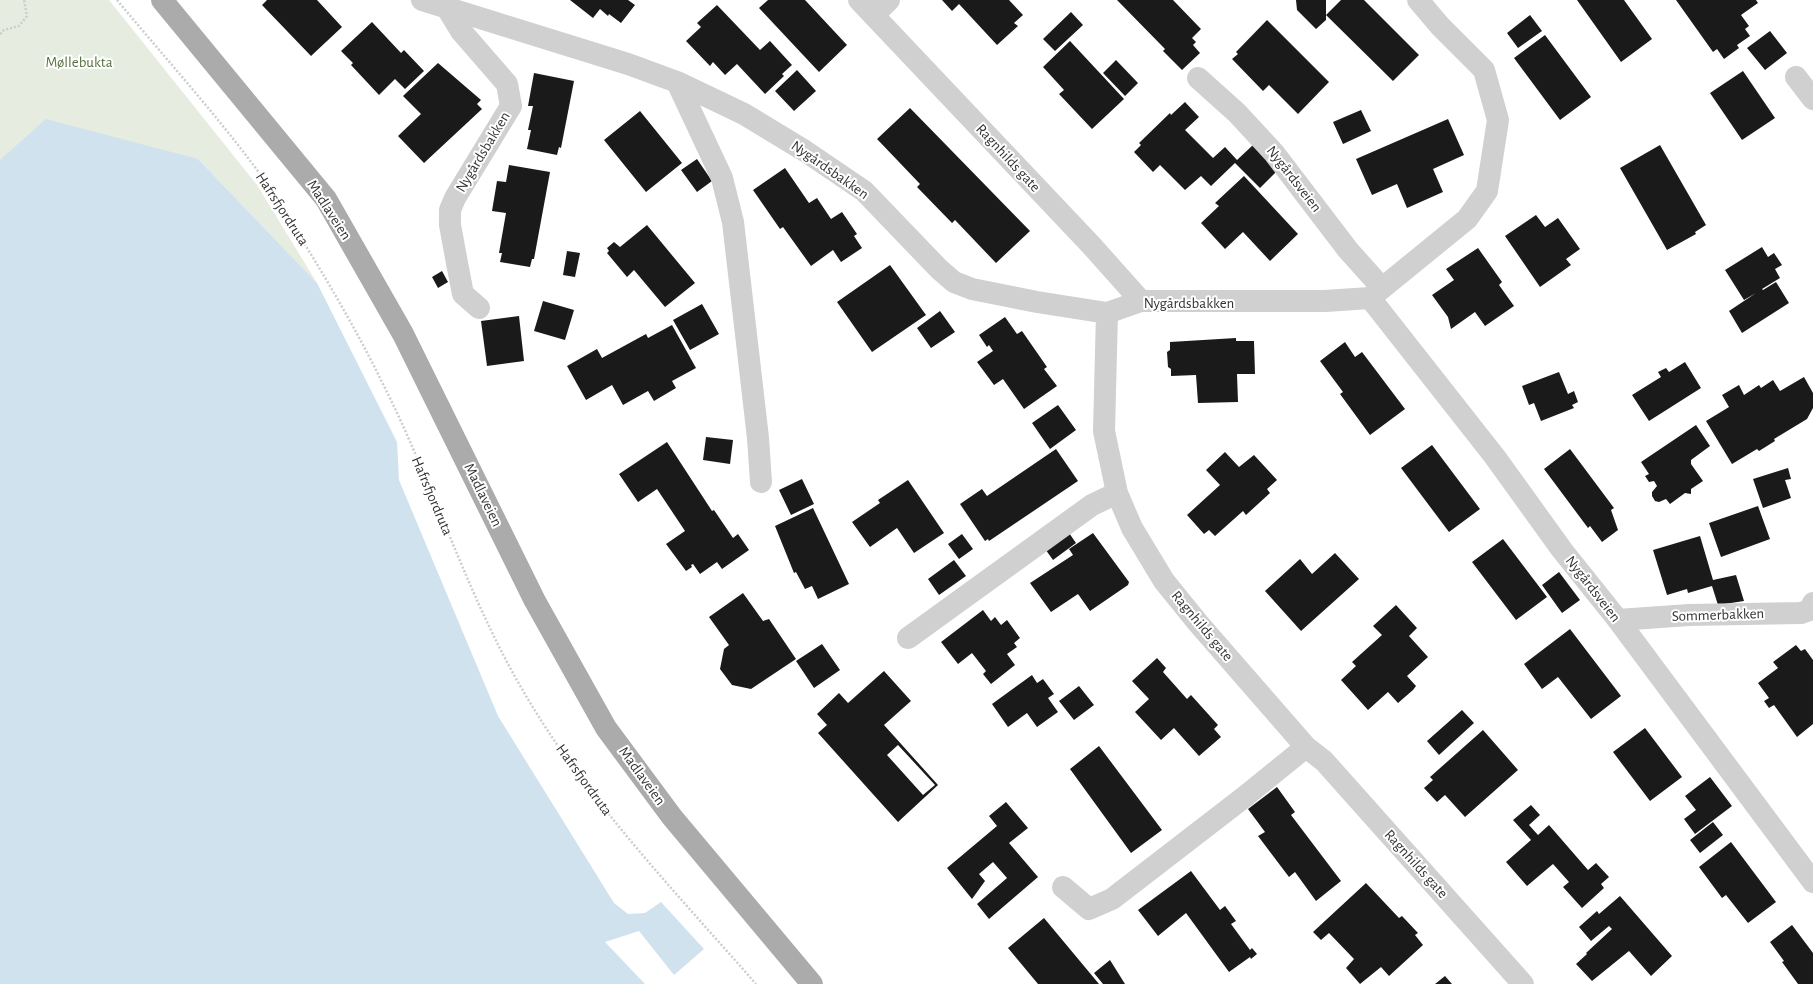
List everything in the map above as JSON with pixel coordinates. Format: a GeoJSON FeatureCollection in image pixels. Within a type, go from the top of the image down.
{"type":"FeatureCollection","features":[{"type":"Feature","properties":{"kind":"main road","name":"Madlaveien"},"geometry":{"type":"LineString","coordinates":[[162,0],[326,199],[403,334],[535,601],[606,728],[672,817],[812,984]]}},
{"type":"Feature","properties":{"kind":"street","name":"Nygårdsbakken"},"geometry":{"type":"LineString","coordinates":[[422,0],[628,64],[677,82],[744,114],[805,151],[864,191],[939,269],[954,282],[972,290],[1107,313],[1141,301],[1325,302],[1376,293]]}},
{"type":"Feature","properties":{"kind":"street","name":"Ragnhilds gate"},"geometry":{"type":"LineString","coordinates":[[889,0],[867,8],[1101,256],[1141,301]]}},
{"type":"Feature","properties":{"kind":"street"},"geometry":{"type":"LineString","coordinates":[[1376,293],[1467,219],[1487,191],[1498,120],[1484,70],[1440,26],[1418,0]]}},
{"type":"Feature","properties":{"kind":"street","name":"Nygårdsbakken"},"geometry":{"type":"LineString","coordinates":[[447,8],[460,31],[507,84],[511,106],[455,198],[450,210],[450,225],[463,294],[479,308]]}},
{"type":"Feature","properties":{"kind":"street"},"geometry":{"type":"LineString","coordinates":[[1796,77],[1813,99]]}},
{"type":"Feature","properties":{"kind":"street","name":"Nygårdsveien"},"geometry":{"type":"LineString","coordinates":[[1198,78],[1237,113],[1274,153],[1348,250],[1376,293],[1562,550],[1618,620],[1813,882]]}},
{"type":"Feature","properties":{"kind":"street"},"geometry":{"type":"LineString","coordinates":[[677,82],[722,178],[733,222],[758,438],[761,482]]}},
{"type":"Feature","properties":{"kind":"street","name":"Ragnhilds gate"},"geometry":{"type":"LineString","coordinates":[[1107,313],[1104,431],[1116,493],[1132,528],[1164,581],[1198,624],[1306,747],[1324,761],[1523,984]]}},
{"type":"Feature","properties":{"kind":"street"},"geometry":{"type":"LineString","coordinates":[[908,638],[1092,505],[1116,493]]}},
{"type":"Feature","properties":{"kind":"street","name":"Sommerbakken"},"geometry":{"type":"LineString","coordinates":[[1618,620],[1689,615],[1801,613],[1810,610],[1813,602]]}},
{"type":"Feature","properties":{"kind":"street"},"geometry":{"type":"LineString","coordinates":[[1063,887],[1089,909],[1112,899],[1262,784],[1306,747]]}},
{"type":"Feature","properties":{"kind":"path"},"geometry":{"type":"LineString","coordinates":[[0,34],[4,30],[19,26],[27,16],[24,0]]}},
{"type":"Feature","properties":{"kind":"path","name":"Hafrsfjordruta"},"geometry":{"type":"LineString","coordinates":[[117,0],[222,124],[262,177],[350,320],[385,387],[493,635],[518,682],[551,735],[583,781],[635,848],[756,984]]}},
{"type":"Feature","properties":{"kind":"green space","name":"Møllebukta"},"geometry":{"type":"Polygon","coordinates":[[[0,0],[109,0],[257,185],[317,283],[198,159],[0,160],[0,0]]]}},
{"type":"Feature","properties":{"kind":"water"},"geometry":{"type":"Polygon","coordinates":[[[46,119],[198,159],[317,283],[397,442],[399,480],[498,716],[614,903],[628,914],[645,913],[661,902],[704,949],[674,975],[639,931],[605,942],[645,984],[0,984],[0,160],[46,119]]]}},
{"type":"Feature","properties":{"kind":"building"},"geometry":{"type":"Polygon","coordinates":[[[267,0],[317,0],[342,27],[311,56],[262,5],[267,0]]]}},
{"type":"Feature","properties":{"kind":"building"},"geometry":{"type":"Polygon","coordinates":[[[570,0],[628,0],[635,5],[621,23],[609,14],[608,16],[600,9],[593,18],[570,0]]]}},
{"type":"Feature","properties":{"kind":"building"},"geometry":{"type":"Polygon","coordinates":[[[768,0],[805,0],[847,45],[819,72],[759,8],[768,0]]]}},
{"type":"Feature","properties":{"kind":"building"},"geometry":{"type":"Polygon","coordinates":[[[942,0],[1009,0],[1023,15],[1014,23],[1018,26],[997,45],[959,4],[952,11],[942,0]]]}},
{"type":"Feature","properties":{"kind":"building"},"geometry":{"type":"Polygon","coordinates":[[[1117,0],[1173,0],[1201,29],[1192,38],[1196,42],[1193,45],[1200,53],[1182,70],[1163,51],[1165,49],[1117,0]]]}},
{"type":"Feature","properties":{"kind":"building"},"geometry":{"type":"Polygon","coordinates":[[[1296,0],[1326,0],[1326,20],[1316,29],[1297,10],[1296,0]]]}},
{"type":"Feature","properties":{"kind":"building"},"geometry":{"type":"Polygon","coordinates":[[[1341,0],[1364,0],[1419,55],[1393,81],[1326,15],[1341,0]]]}},
{"type":"Feature","properties":{"kind":"building"},"geometry":{"type":"Polygon","coordinates":[[[1577,0],[1624,0],[1652,39],[1621,62],[1577,0]]]}},
{"type":"Feature","properties":{"kind":"building"},"geometry":{"type":"Polygon","coordinates":[[[1676,0],[1756,0],[1758,3],[1741,15],[1749,26],[1745,29],[1750,36],[1737,45],[1739,48],[1724,59],[1717,49],[1713,52],[1676,0]]]}},
{"type":"Feature","properties":{"kind":"building"},"geometry":{"type":"Polygon","coordinates":[[[717,5],[760,50],[770,41],[792,65],[782,74],[784,76],[765,94],[737,64],[725,75],[713,62],[710,66],[686,41],[701,27],[697,23],[717,5]]]}},
{"type":"Feature","properties":{"kind":"building"},"geometry":{"type":"Polygon","coordinates":[[[1071,12],[1083,25],[1055,51],[1043,39],[1071,12]]]}},
{"type":"Feature","properties":{"kind":"building"},"geometry":{"type":"Polygon","coordinates":[[[1530,15],[1542,31],[1518,48],[1507,33],[1530,15]]]}},
{"type":"Feature","properties":{"kind":"building"},"geometry":{"type":"Polygon","coordinates":[[[1267,20],[1329,82],[1298,114],[1269,85],[1263,91],[1232,59],[1238,54],[1236,52],[1267,20]]]}},
{"type":"Feature","properties":{"kind":"building"},"geometry":{"type":"Polygon","coordinates":[[[372,22],[401,53],[404,50],[424,71],[405,89],[395,79],[379,95],[351,65],[353,63],[341,51],[372,22]]]}},
{"type":"Feature","properties":{"kind":"building"},"geometry":{"type":"Polygon","coordinates":[[[1770,31],[1787,53],[1765,70],[1747,48],[1770,31]]]}},
{"type":"Feature","properties":{"kind":"building"},"geometry":{"type":"Polygon","coordinates":[[[1545,35],[1591,97],[1560,120],[1514,58],[1545,35]]]}},
{"type":"Feature","properties":{"kind":"building"},"geometry":{"type":"Polygon","coordinates":[[[1070,41],[1124,99],[1092,129],[1059,94],[1064,90],[1043,67],[1070,41]]]}},
{"type":"Feature","properties":{"kind":"building"},"geometry":{"type":"Polygon","coordinates":[[[1116,60],[1138,83],[1125,96],[1103,73],[1116,60]]]}},
{"type":"Feature","properties":{"kind":"building"},"geometry":{"type":"Polygon","coordinates":[[[438,63],[481,100],[477,104],[482,109],[424,163],[398,136],[421,114],[403,96],[438,63]]]}},
{"type":"Feature","properties":{"kind":"building"},"geometry":{"type":"Polygon","coordinates":[[[797,70],[816,91],[794,111],[775,91],[797,70]]]}},
{"type":"Feature","properties":{"kind":"building"},"geometry":{"type":"Polygon","coordinates":[[[1743,71],[1775,118],[1742,140],[1710,93],[1743,71]]]}},
{"type":"Feature","properties":{"kind":"building"},"geometry":{"type":"Polygon","coordinates":[[[534,73],[574,81],[561,148],[559,147],[557,155],[527,149],[531,130],[528,130],[533,106],[528,106],[534,73]]]}},
{"type":"Feature","properties":{"kind":"building"},"geometry":{"type":"Polygon","coordinates":[[[1185,102],[1199,117],[1185,130],[1213,158],[1225,147],[1237,160],[1253,145],[1278,170],[1260,188],[1235,163],[1211,186],[1201,176],[1185,190],[1160,165],[1153,172],[1134,152],[1141,145],[1139,143],[1170,113],[1171,115],[1185,102]]]}},
{"type":"Feature","properties":{"kind":"building"},"geometry":{"type":"Polygon","coordinates":[[[910,108],[1030,231],[996,263],[955,220],[952,223],[917,187],[920,184],[877,139],[910,108]]]}},
{"type":"Feature","properties":{"kind":"building"},"geometry":{"type":"Polygon","coordinates":[[[1361,110],[1371,131],[1343,144],[1333,122],[1361,110]]]}},
{"type":"Feature","properties":{"kind":"building"},"geometry":{"type":"Polygon","coordinates":[[[640,111],[682,163],[646,192],[604,140],[640,111]]]}},
{"type":"Feature","properties":{"kind":"building"},"geometry":{"type":"Polygon","coordinates":[[[1448,119],[1464,155],[1433,169],[1443,192],[1407,208],[1397,184],[1372,195],[1356,159],[1448,119]]]}},
{"type":"Feature","properties":{"kind":"building"},"geometry":{"type":"Polygon","coordinates":[[[1660,145],[1706,225],[1695,232],[1696,234],[1667,250],[1620,168],[1660,145]]]}},
{"type":"Feature","properties":{"kind":"building"},"geometry":{"type":"Polygon","coordinates":[[[697,159],[712,181],[697,192],[681,170],[697,159]]]}},
{"type":"Feature","properties":{"kind":"building"},"geometry":{"type":"Polygon","coordinates":[[[509,165],[550,172],[534,259],[532,259],[530,267],[500,262],[502,253],[499,253],[506,213],[492,211],[497,181],[506,182],[509,165]]]}},
{"type":"Feature","properties":{"kind":"building"},"geometry":{"type":"Polygon","coordinates":[[[785,168],[809,203],[817,198],[831,219],[842,212],[857,234],[854,236],[862,248],[841,262],[833,250],[811,266],[783,227],[780,229],[753,190],[785,168]]]}},
{"type":"Feature","properties":{"kind":"building"},"geometry":{"type":"Polygon","coordinates":[[[1244,176],[1298,234],[1270,261],[1243,232],[1225,249],[1201,223],[1219,206],[1215,203],[1244,176]]]}},
{"type":"Feature","properties":{"kind":"building"},"geometry":{"type":"Polygon","coordinates":[[[1536,215],[1545,227],[1558,218],[1580,249],[1566,259],[1571,265],[1540,287],[1505,236],[1536,215]]]}},
{"type":"Feature","properties":{"kind":"building"},"geometry":{"type":"Polygon","coordinates":[[[647,225],[695,283],[665,307],[634,270],[627,277],[607,253],[609,251],[607,248],[614,242],[620,247],[647,225]]]}},
{"type":"Feature","properties":{"kind":"building"},"geometry":{"type":"Polygon","coordinates":[[[1762,247],[1768,257],[1774,253],[1782,265],[1775,269],[1780,278],[1762,289],[1763,290],[1776,282],[1789,303],[1742,333],[1729,311],[1756,293],[1744,300],[1725,270],[1762,247]]]}},
{"type":"Feature","properties":{"kind":"building"},"geometry":{"type":"Polygon","coordinates":[[[1478,248],[1502,282],[1499,285],[1514,306],[1485,326],[1475,312],[1451,329],[1448,317],[1432,295],[1454,280],[1446,269],[1478,248]]]}},
{"type":"Feature","properties":{"kind":"building"},"geometry":{"type":"Polygon","coordinates":[[[567,251],[580,253],[575,277],[563,275],[567,251]]]}},
{"type":"Feature","properties":{"kind":"building"},"geometry":{"type":"Polygon","coordinates":[[[890,265],[926,315],[872,352],[837,302],[890,265]]]}},
{"type":"Feature","properties":{"kind":"building"},"geometry":{"type":"Polygon","coordinates":[[[442,271],[448,282],[438,288],[432,277],[442,271]]]}},
{"type":"Feature","properties":{"kind":"building"},"geometry":{"type":"Polygon","coordinates":[[[543,301],[574,310],[565,340],[534,331],[543,301]]]}},
{"type":"Feature","properties":{"kind":"building"},"geometry":{"type":"Polygon","coordinates":[[[702,304],[719,334],[690,350],[673,320],[702,304]]]}},
{"type":"Feature","properties":{"kind":"building"},"geometry":{"type":"Polygon","coordinates":[[[940,311],[955,332],[931,348],[917,328],[940,311]]]}},
{"type":"Feature","properties":{"kind":"building"},"geometry":{"type":"Polygon","coordinates":[[[519,316],[524,361],[487,366],[481,321],[519,316]]]}},
{"type":"Feature","properties":{"kind":"building"},"geometry":{"type":"Polygon","coordinates":[[[1005,317],[1017,334],[1022,331],[1047,367],[1044,369],[1057,386],[1024,409],[1003,379],[994,385],[977,362],[993,351],[989,345],[987,347],[979,335],[1005,317]]]}},
{"type":"Feature","properties":{"kind":"building"},"geometry":{"type":"Polygon","coordinates":[[[672,325],[696,368],[672,381],[676,388],[654,401],[648,391],[623,405],[612,385],[586,400],[567,366],[597,349],[602,358],[646,334],[648,338],[672,325]]]}},
{"type":"Feature","properties":{"kind":"building"},"geometry":{"type":"Polygon","coordinates":[[[1236,338],[1236,341],[1254,341],[1255,374],[1237,374],[1238,402],[1198,403],[1196,375],[1171,376],[1171,369],[1168,367],[1167,352],[1170,350],[1170,342],[1236,338]]]}},
{"type":"Feature","properties":{"kind":"building"},"geometry":{"type":"Polygon","coordinates":[[[1345,342],[1355,357],[1362,352],[1405,409],[1370,435],[1340,394],[1343,392],[1320,361],[1345,342]]]}},
{"type":"Feature","properties":{"kind":"building"},"geometry":{"type":"Polygon","coordinates":[[[1685,362],[1701,388],[1649,421],[1632,395],[1661,377],[1658,372],[1666,368],[1669,372],[1685,362]]]}},
{"type":"Feature","properties":{"kind":"building"},"geometry":{"type":"Polygon","coordinates":[[[1559,372],[1568,394],[1574,391],[1578,402],[1572,405],[1574,408],[1541,421],[1534,403],[1529,405],[1522,386],[1559,372]]]}},
{"type":"Feature","properties":{"kind":"building"},"geometry":{"type":"Polygon","coordinates":[[[1804,377],[1813,393],[1813,408],[1807,419],[1774,439],[1775,441],[1759,451],[1757,449],[1732,464],[1706,421],[1729,407],[1722,395],[1739,385],[1744,395],[1759,385],[1761,388],[1773,380],[1780,391],[1804,377]]]}},
{"type":"Feature","properties":{"kind":"building"},"geometry":{"type":"Polygon","coordinates":[[[1058,405],[1076,430],[1050,449],[1032,423],[1058,405]]]}},
{"type":"Feature","properties":{"kind":"building"},"geometry":{"type":"Polygon","coordinates":[[[1696,425],[1710,446],[1691,460],[1691,464],[1703,481],[1691,489],[1691,494],[1685,493],[1670,504],[1666,499],[1659,502],[1655,501],[1652,496],[1652,492],[1657,486],[1654,481],[1649,482],[1645,476],[1649,474],[1641,462],[1696,425]]]}},
{"type":"Feature","properties":{"kind":"building"},"geometry":{"type":"Polygon","coordinates":[[[706,437],[733,440],[730,464],[703,460],[706,437]]]}},
{"type":"Feature","properties":{"kind":"building"},"geometry":{"type":"Polygon","coordinates":[[[667,442],[712,511],[714,510],[733,538],[738,534],[749,550],[722,569],[717,562],[700,574],[693,564],[691,565],[692,567],[686,571],[666,544],[685,531],[657,489],[638,502],[619,474],[667,442]]]}},
{"type":"Feature","properties":{"kind":"building"},"geometry":{"type":"Polygon","coordinates":[[[1432,445],[1480,509],[1449,532],[1401,468],[1432,445]]]}},
{"type":"Feature","properties":{"kind":"building"},"geometry":{"type":"Polygon","coordinates":[[[1056,449],[1078,481],[989,541],[988,539],[985,541],[960,504],[982,489],[987,496],[1056,449]]]}},
{"type":"Feature","properties":{"kind":"building"},"geometry":{"type":"Polygon","coordinates":[[[1570,449],[1614,508],[1611,510],[1618,530],[1602,542],[1590,526],[1588,528],[1544,469],[1570,449]]]}},
{"type":"Feature","properties":{"kind":"building"},"geometry":{"type":"Polygon","coordinates":[[[1225,452],[1239,467],[1254,455],[1277,480],[1267,489],[1270,493],[1246,515],[1243,511],[1215,536],[1209,530],[1204,534],[1187,515],[1220,485],[1206,470],[1225,452]]]}},
{"type":"Feature","properties":{"kind":"building"},"geometry":{"type":"Polygon","coordinates":[[[1788,468],[1791,479],[1785,480],[1791,498],[1763,508],[1753,479],[1788,468]]]}},
{"type":"Feature","properties":{"kind":"building"},"geometry":{"type":"Polygon","coordinates":[[[802,479],[814,504],[791,515],[779,490],[802,479]]]}},
{"type":"Feature","properties":{"kind":"building"},"geometry":{"type":"Polygon","coordinates":[[[908,480],[944,533],[914,553],[897,528],[870,547],[852,522],[880,503],[878,500],[908,480]]]}},
{"type":"Feature","properties":{"kind":"building"},"geometry":{"type":"Polygon","coordinates":[[[1758,506],[1770,539],[1721,557],[1709,523],[1758,506]]]}},
{"type":"Feature","properties":{"kind":"building"},"geometry":{"type":"Polygon","coordinates":[[[813,508],[849,584],[818,599],[812,586],[805,589],[796,572],[794,573],[775,526],[813,508]]]}},
{"type":"Feature","properties":{"kind":"building"},"geometry":{"type":"Polygon","coordinates":[[[1067,530],[1076,543],[1053,560],[1043,546],[1067,530]]]}},
{"type":"Feature","properties":{"kind":"building"},"geometry":{"type":"Polygon","coordinates":[[[1093,533],[1129,582],[1128,585],[1090,611],[1078,594],[1051,612],[1030,583],[1073,555],[1069,549],[1093,533]]]}},
{"type":"Feature","properties":{"kind":"building"},"geometry":{"type":"Polygon","coordinates":[[[962,534],[973,549],[959,559],[948,544],[962,534]]]}},
{"type":"Feature","properties":{"kind":"building"},"geometry":{"type":"Polygon","coordinates":[[[1700,536],[1713,580],[1736,575],[1744,601],[1718,605],[1712,586],[1688,593],[1687,589],[1667,595],[1653,550],[1700,536]]]}},
{"type":"Feature","properties":{"kind":"building"},"geometry":{"type":"Polygon","coordinates":[[[1503,539],[1547,597],[1516,620],[1472,562],[1503,539]]]}},
{"type":"Feature","properties":{"kind":"building"},"geometry":{"type":"Polygon","coordinates":[[[1335,553],[1359,579],[1301,631],[1265,591],[1300,559],[1312,574],[1335,553]]]}},
{"type":"Feature","properties":{"kind":"building"},"geometry":{"type":"Polygon","coordinates":[[[954,560],[966,576],[939,595],[928,579],[954,560]]]}},
{"type":"Feature","properties":{"kind":"building"},"geometry":{"type":"Polygon","coordinates":[[[1559,572],[1580,600],[1562,613],[1542,585],[1559,572]]]}},
{"type":"Feature","properties":{"kind":"building"},"geometry":{"type":"Polygon","coordinates":[[[743,593],[763,621],[769,619],[796,659],[751,689],[732,685],[720,669],[724,649],[729,645],[709,617],[743,593]]]}},
{"type":"Feature","properties":{"kind":"building"},"geometry":{"type":"Polygon","coordinates":[[[1396,605],[1417,628],[1409,636],[1428,657],[1407,676],[1416,686],[1413,690],[1398,703],[1388,692],[1368,710],[1341,680],[1356,666],[1352,662],[1382,635],[1373,626],[1396,605]]]}},
{"type":"Feature","properties":{"kind":"building"},"geometry":{"type":"Polygon","coordinates":[[[983,610],[991,621],[995,617],[1001,625],[1007,620],[1020,638],[1014,643],[1017,647],[1007,654],[1015,665],[991,684],[983,674],[986,671],[972,653],[958,664],[941,642],[983,610]]]}},
{"type":"Feature","properties":{"kind":"building"},"geometry":{"type":"Polygon","coordinates":[[[1570,629],[1621,696],[1591,719],[1558,677],[1542,689],[1524,664],[1570,629]]]}},
{"type":"Feature","properties":{"kind":"building"},"geometry":{"type":"Polygon","coordinates":[[[822,644],[840,670],[814,688],[796,661],[822,644]]]}},
{"type":"Feature","properties":{"kind":"building"},"geometry":{"type":"Polygon","coordinates":[[[1796,645],[1801,651],[1805,649],[1813,660],[1813,724],[1797,737],[1774,705],[1769,708],[1764,701],[1769,698],[1758,683],[1778,668],[1773,662],[1796,645]]]}},
{"type":"Feature","properties":{"kind":"building"},"geometry":{"type":"Polygon","coordinates":[[[1157,658],[1166,668],[1163,672],[1187,699],[1191,695],[1218,725],[1214,729],[1221,737],[1199,756],[1174,728],[1161,740],[1135,712],[1149,699],[1132,681],[1157,658]]]}},
{"type":"Feature","properties":{"kind":"building"},"geometry":{"type":"Polygon","coordinates":[[[884,671],[911,701],[884,725],[938,785],[898,822],[818,733],[827,725],[817,714],[839,693],[848,703],[884,671]],[[898,745],[887,755],[923,795],[935,785],[898,745]]]}},
{"type":"Feature","properties":{"kind":"building"},"geometry":{"type":"Polygon","coordinates":[[[1032,675],[1037,683],[1043,679],[1054,694],[1048,698],[1058,712],[1037,727],[1027,713],[1008,727],[992,704],[1032,675]]]}},
{"type":"Feature","properties":{"kind":"building"},"geometry":{"type":"Polygon","coordinates":[[[1079,686],[1094,705],[1074,720],[1059,701],[1079,686]]]}},
{"type":"Feature","properties":{"kind":"building"},"geometry":{"type":"Polygon","coordinates":[[[1462,710],[1474,723],[1439,755],[1427,741],[1462,710]]]}},
{"type":"Feature","properties":{"kind":"building"},"geometry":{"type":"Polygon","coordinates":[[[1645,728],[1682,777],[1650,801],[1613,752],[1645,728]]]}},
{"type":"Feature","properties":{"kind":"building"},"geometry":{"type":"Polygon","coordinates":[[[1483,730],[1518,770],[1465,817],[1445,795],[1437,802],[1424,788],[1433,780],[1430,777],[1483,730]]]}},
{"type":"Feature","properties":{"kind":"building"},"geometry":{"type":"Polygon","coordinates":[[[1099,746],[1162,830],[1131,853],[1070,769],[1099,746]]]}},
{"type":"Feature","properties":{"kind":"building"},"geometry":{"type":"Polygon","coordinates":[[[1710,777],[1732,806],[1695,834],[1684,819],[1696,810],[1685,796],[1710,777]]]}},
{"type":"Feature","properties":{"kind":"building"},"geometry":{"type":"Polygon","coordinates":[[[1277,787],[1295,812],[1291,815],[1341,881],[1316,901],[1295,872],[1289,877],[1258,836],[1265,832],[1248,809],[1277,787]]]}},
{"type":"Feature","properties":{"kind":"building"},"geometry":{"type":"Polygon","coordinates":[[[1006,802],[1028,828],[1009,843],[1038,877],[989,919],[977,904],[1007,878],[993,862],[979,874],[985,881],[972,899],[947,868],[997,826],[989,816],[1006,802]]]}},
{"type":"Feature","properties":{"kind":"building"},"geometry":{"type":"Polygon","coordinates":[[[1531,805],[1540,815],[1529,825],[1538,835],[1549,825],[1588,870],[1596,863],[1609,877],[1601,884],[1604,888],[1582,908],[1563,887],[1569,882],[1553,864],[1527,886],[1506,862],[1531,840],[1513,820],[1531,805]]]}},
{"type":"Feature","properties":{"kind":"building"},"geometry":{"type":"Polygon","coordinates":[[[1713,822],[1723,835],[1700,853],[1690,840],[1713,822]]]}},
{"type":"Feature","properties":{"kind":"building"},"geometry":{"type":"Polygon","coordinates":[[[1731,842],[1776,902],[1748,923],[1726,895],[1722,898],[1699,867],[1731,842]]]}},
{"type":"Feature","properties":{"kind":"building"},"geometry":{"type":"Polygon","coordinates":[[[1191,871],[1220,910],[1225,906],[1236,921],[1231,924],[1250,950],[1252,948],[1257,954],[1251,959],[1250,957],[1229,972],[1186,913],[1158,936],[1138,910],[1191,871]]]}},
{"type":"Feature","properties":{"kind":"building"},"geometry":{"type":"Polygon","coordinates":[[[1366,883],[1399,918],[1402,916],[1418,933],[1415,935],[1423,945],[1389,976],[1381,967],[1360,984],[1346,968],[1354,959],[1329,933],[1321,940],[1313,932],[1366,883]]]}},
{"type":"Feature","properties":{"kind":"building"},"geometry":{"type":"Polygon","coordinates":[[[1620,896],[1672,956],[1651,976],[1629,951],[1592,981],[1576,964],[1612,929],[1609,926],[1591,941],[1579,927],[1597,911],[1599,914],[1620,896]]]}},
{"type":"Feature","properties":{"kind":"building"},"geometry":{"type":"Polygon","coordinates":[[[1044,918],[1099,984],[1038,984],[1008,948],[1044,918]]]}},
{"type":"Feature","properties":{"kind":"building"},"geometry":{"type":"Polygon","coordinates":[[[1792,925],[1813,953],[1813,984],[1798,984],[1770,942],[1792,925]]]}},
{"type":"Feature","properties":{"kind":"building"},"geometry":{"type":"Polygon","coordinates":[[[1110,960],[1125,984],[1103,984],[1094,973],[1110,960]]]}},
{"type":"Feature","properties":{"kind":"building"},"geometry":{"type":"Polygon","coordinates":[[[1445,976],[1452,984],[1435,984],[1445,976]]]}}]}
